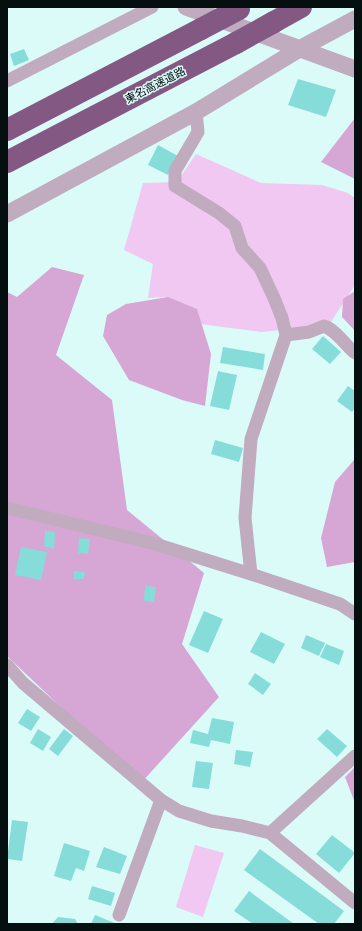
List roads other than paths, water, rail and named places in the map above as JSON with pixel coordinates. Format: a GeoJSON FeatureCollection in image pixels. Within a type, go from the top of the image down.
{"type":"FeatureCollection","features":[{"type":"Feature","properties":{"kind":"highway","name":"東名高速道路"},"geometry":{"type":"LineString","coordinates":[[7,162],[236,43],[301,7]]}},
{"type":"Feature","properties":{"kind":"highway"},"geometry":{"type":"LineString","coordinates":[[7,130],[241,8]]}},
{"type":"Feature","properties":{"kind":"street"},"geometry":{"type":"LineString","coordinates":[[7,81],[152,7]]}},
{"type":"Feature","properties":{"kind":"street"},"geometry":{"type":"LineString","coordinates":[[186,7],[355,69]]}},
{"type":"Feature","properties":{"kind":"street"},"geometry":{"type":"LineString","coordinates":[[7,214],[196,112],[301,48],[355,19]]}},
{"type":"Feature","properties":{"kind":"street"},"geometry":{"type":"LineString","coordinates":[[196,112],[198,132],[175,171],[175,186],[219,213],[235,226],[242,248],[260,268],[282,318],[286,335],[251,439],[245,518],[251,574]]}},
{"type":"Feature","properties":{"kind":"street"},"geometry":{"type":"LineString","coordinates":[[286,335],[309,332],[324,326],[330,328],[347,347],[355,353]]}},
{"type":"Feature","properties":{"kind":"street"},"geometry":{"type":"LineString","coordinates":[[7,508],[152,543],[340,604],[355,614]]}},
{"type":"Feature","properties":{"kind":"street"},"geometry":{"type":"LineString","coordinates":[[7,666],[23,683],[161,800],[179,811],[211,822],[242,826],[270,833],[355,903]]}},
{"type":"Feature","properties":{"kind":"street"},"geometry":{"type":"LineString","coordinates":[[270,833],[355,756]]}},
{"type":"Feature","properties":{"kind":"street"},"geometry":{"type":"LineString","coordinates":[[119,915],[161,800]]}}]}
